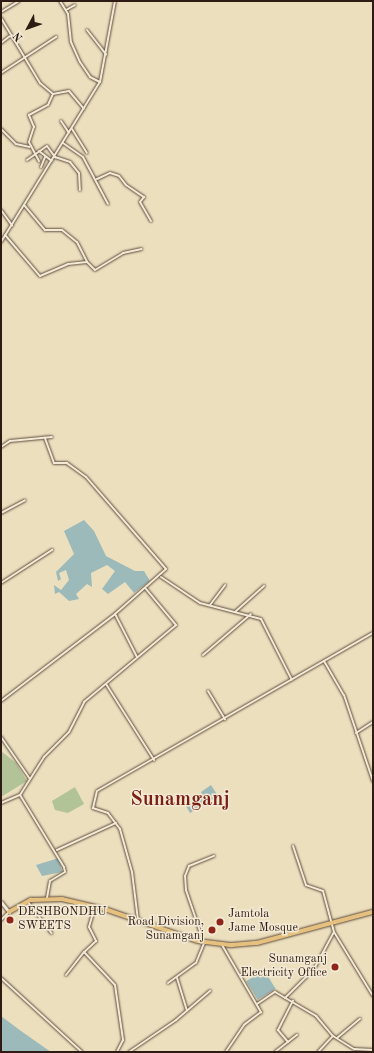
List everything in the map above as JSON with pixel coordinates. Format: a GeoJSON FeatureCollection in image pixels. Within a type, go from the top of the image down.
{"type":"FeatureCollection","features":[{"type":"Feature","properties":{"kind":"main road"},"geometry":{"type":"LineString","coordinates":[[1,902],[9,912],[27,901],[47,898],[94,906],[198,941],[222,945],[257,943],[373,912]]}},
{"type":"Feature","properties":{"kind":"street"},"geometry":{"type":"LineString","coordinates":[[1,12],[19,1]]}},
{"type":"Feature","properties":{"kind":"street"},"geometry":{"type":"LineString","coordinates":[[60,1],[66,10],[74,50],[86,72],[100,82]]}},
{"type":"Feature","properties":{"kind":"street"},"geometry":{"type":"LineString","coordinates":[[1,242],[100,82],[115,1]]}},
{"type":"Feature","properties":{"kind":"street"},"geometry":{"type":"LineString","coordinates":[[66,10],[75,5]]}},
{"type":"Feature","properties":{"kind":"street"},"geometry":{"type":"LineString","coordinates":[[1,18],[24,60],[53,94]]}},
{"type":"Feature","properties":{"kind":"street"},"geometry":{"type":"LineString","coordinates":[[87,30],[106,54]]}},
{"type":"Feature","properties":{"kind":"street"},"geometry":{"type":"LineString","coordinates":[[1,43],[10,36]]}},
{"type":"Feature","properties":{"kind":"street"},"geometry":{"type":"LineString","coordinates":[[1,73],[24,60],[56,37]]}},
{"type":"Feature","properties":{"kind":"street"},"geometry":{"type":"LineString","coordinates":[[53,94],[69,91],[84,109]]}},
{"type":"Feature","properties":{"kind":"street"},"geometry":{"type":"LineString","coordinates":[[39,161],[30,147],[29,133],[34,127],[29,115],[48,105],[53,94]]}},
{"type":"Feature","properties":{"kind":"street"},"geometry":{"type":"LineString","coordinates":[[61,121],[69,133]]}},
{"type":"Feature","properties":{"kind":"street"},"geometry":{"type":"LineString","coordinates":[[1,129],[16,144],[30,147]]}},
{"type":"Feature","properties":{"kind":"street"},"geometry":{"type":"LineString","coordinates":[[72,129],[88,153]]}},
{"type":"Feature","properties":{"kind":"street"},"geometry":{"type":"LineString","coordinates":[[63,143],[83,157],[97,179],[108,204]]}},
{"type":"Feature","properties":{"kind":"street"},"geometry":{"type":"LineString","coordinates":[[27,160],[47,146],[55,157],[70,162],[79,172],[80,190]]}},
{"type":"Feature","properties":{"kind":"street"},"geometry":{"type":"LineString","coordinates":[[39,151],[51,162]]}},
{"type":"Feature","properties":{"kind":"street"},"geometry":{"type":"LineString","coordinates":[[41,167],[46,157]]}},
{"type":"Feature","properties":{"kind":"street"},"geometry":{"type":"LineString","coordinates":[[97,179],[110,173],[119,176],[126,185],[144,197],[140,202],[151,221]]}},
{"type":"Feature","properties":{"kind":"street"},"geometry":{"type":"LineString","coordinates":[[24,205],[45,230],[62,230],[77,242],[88,262],[95,270],[123,253],[142,249]]}},
{"type":"Feature","properties":{"kind":"street"},"geometry":{"type":"LineString","coordinates":[[1,210],[12,225]]}},
{"type":"Feature","properties":{"kind":"street"},"geometry":{"type":"LineString","coordinates":[[5,235],[36,275],[68,264],[88,262]]}},
{"type":"Feature","properties":{"kind":"street"},"geometry":{"type":"LineString","coordinates":[[1,446],[10,441],[52,437]]}},
{"type":"Feature","properties":{"kind":"street"},"geometry":{"type":"LineString","coordinates":[[1,701],[115,614],[161,576],[166,569],[81,472],[62,461],[54,463],[45,438]]}},
{"type":"Feature","properties":{"kind":"street"},"geometry":{"type":"LineString","coordinates":[[1,513],[25,500]]}},
{"type":"Feature","properties":{"kind":"street"},"geometry":{"type":"LineString","coordinates":[[1,583],[52,550]]}},
{"type":"Feature","properties":{"kind":"street"},"geometry":{"type":"LineString","coordinates":[[161,576],[176,589],[210,605],[235,612],[251,614],[261,619],[292,680]]}},
{"type":"Feature","properties":{"kind":"street"},"geometry":{"type":"LineString","coordinates":[[210,605],[225,585]]}},
{"type":"Feature","properties":{"kind":"street"},"geometry":{"type":"LineString","coordinates":[[235,612],[264,586]]}},
{"type":"Feature","properties":{"kind":"street"},"geometry":{"type":"LineString","coordinates":[[1,803],[20,795],[44,757],[68,732],[84,702],[176,625],[146,589]]}},
{"type":"Feature","properties":{"kind":"street"},"geometry":{"type":"LineString","coordinates":[[115,614],[137,657]]}},
{"type":"Feature","properties":{"kind":"street"},"geometry":{"type":"LineString","coordinates":[[203,655],[251,614]]}},
{"type":"Feature","properties":{"kind":"street"},"geometry":{"type":"LineString","coordinates":[[138,920],[132,872],[116,823],[108,813],[93,808],[97,791],[154,760],[373,633]]}},
{"type":"Feature","properties":{"kind":"street"},"geometry":{"type":"LineString","coordinates":[[324,661],[344,695],[373,781]]}},
{"type":"Feature","properties":{"kind":"street"},"geometry":{"type":"LineString","coordinates":[[106,684],[154,760]]}},
{"type":"Feature","properties":{"kind":"street"},"geometry":{"type":"LineString","coordinates":[[208,691],[225,719]]}},
{"type":"Feature","properties":{"kind":"street"},"geometry":{"type":"LineString","coordinates":[[356,733],[373,722]]}},
{"type":"Feature","properties":{"kind":"street"},"geometry":{"type":"LineString","coordinates":[[1,737],[30,780]]}},
{"type":"Feature","properties":{"kind":"street"},"geometry":{"type":"LineString","coordinates":[[20,795],[57,850],[65,870],[50,881],[47,898]]}},
{"type":"Feature","properties":{"kind":"street"},"geometry":{"type":"LineString","coordinates":[[57,850],[116,823]]}},
{"type":"Feature","properties":{"kind":"street"},"geometry":{"type":"LineString","coordinates":[[294,846],[306,886],[323,891],[333,923],[334,932],[373,996]]}},
{"type":"Feature","properties":{"kind":"street"},"geometry":{"type":"LineString","coordinates":[[198,941],[200,931],[186,890],[185,876],[189,866],[214,856]]}},
{"type":"Feature","properties":{"kind":"street"},"geometry":{"type":"LineString","coordinates":[[27,901],[51,933]]}},
{"type":"Feature","properties":{"kind":"street"},"geometry":{"type":"LineString","coordinates":[[66,976],[84,952],[96,940],[89,927],[94,906]]}},
{"type":"Feature","properties":{"kind":"street"},"geometry":{"type":"LineString","coordinates":[[1,920],[9,912]]}},
{"type":"Feature","properties":{"kind":"street"},"geometry":{"type":"LineString","coordinates":[[285,998],[314,969],[334,932]]}},
{"type":"Feature","properties":{"kind":"street"},"geometry":{"type":"LineString","coordinates":[[168,982],[177,978],[196,963],[204,942]]}},
{"type":"Feature","properties":{"kind":"street"},"geometry":{"type":"LineString","coordinates":[[222,945],[262,1012],[244,1025],[226,1052]]}},
{"type":"Feature","properties":{"kind":"street"},"geometry":{"type":"LineString","coordinates":[[84,952],[115,985],[123,1040],[117,1052]]}},
{"type":"Feature","properties":{"kind":"street"},"geometry":{"type":"LineString","coordinates":[[1,978],[82,1052]]}},
{"type":"Feature","properties":{"kind":"street"},"geometry":{"type":"LineString","coordinates":[[177,978],[187,1010]]}},
{"type":"Feature","properties":{"kind":"street"},"geometry":{"type":"LineString","coordinates":[[129,1052],[187,1010],[210,991]]}},
{"type":"Feature","properties":{"kind":"street"},"geometry":{"type":"LineString","coordinates":[[257,1004],[275,992],[293,1001],[316,1016],[333,1036],[354,1049],[373,1050]]}},
{"type":"Feature","properties":{"kind":"street"},"geometry":{"type":"LineString","coordinates":[[288,1042],[278,1030],[293,1001]]}},
{"type":"Feature","properties":{"kind":"street"},"geometry":{"type":"LineString","coordinates":[[337,1038],[360,1019]]}},
{"type":"Feature","properties":{"kind":"street"},"geometry":{"type":"LineString","coordinates":[[275,1052],[297,1035]]}},
{"type":"Feature","properties":{"kind":"street"},"geometry":{"type":"LineString","coordinates":[[318,1052],[333,1036]]}},
{"type":"Feature","properties":{"kind":"green space"},"geometry":{"type":"Polygon","coordinates":[[[1,751],[16,763],[27,781],[1,797],[1,751]]]}},
{"type":"Feature","properties":{"kind":"green space"},"geometry":{"type":"Polygon","coordinates":[[[75,787],[84,804],[68,813],[55,810],[52,801],[75,787]]]}},
{"type":"Feature","properties":{"kind":"water"},"geometry":{"type":"Polygon","coordinates":[[[84,520],[94,531],[106,556],[135,571],[144,571],[150,581],[134,593],[125,582],[108,594],[102,589],[115,571],[107,565],[91,573],[92,587],[87,584],[76,594],[79,599],[69,601],[59,592],[55,594],[54,585],[61,590],[69,580],[66,570],[59,573],[61,579],[58,581],[56,572],[74,554],[64,531],[84,520]]]}},
{"type":"Feature","properties":{"kind":"water"},"geometry":{"type":"Polygon","coordinates":[[[211,785],[218,796],[190,813],[186,806],[203,798],[201,792],[211,785]]]}},
{"type":"Feature","properties":{"kind":"water"},"geometry":{"type":"Polygon","coordinates":[[[59,858],[62,872],[42,876],[36,865],[59,858]]]}},
{"type":"Feature","properties":{"kind":"water"},"geometry":{"type":"Polygon","coordinates":[[[264,970],[276,989],[258,1000],[246,981],[264,970]]]}},
{"type":"Feature","properties":{"kind":"water"},"geometry":{"type":"Polygon","coordinates":[[[1,1016],[21,1031],[51,1052],[1,1052],[1,1016]]]}},
{"type":"Feature","properties":{"kind":"place","name":"DESHBONDHU SWEETS"},"geometry":{"type":"Point","coordinates":[10,920]}},
{"type":"Feature","properties":{"kind":"place","name":"Jamtola Jame Mosque"},"geometry":{"type":"Point","coordinates":[220,922]}},
{"type":"Feature","properties":{"kind":"place","name":"Road Division, Sunamganj"},"geometry":{"type":"Point","coordinates":[212,930]}},
{"type":"Feature","properties":{"kind":"place","name":"Sunamganj Electricity Office"},"geometry":{"type":"Point","coordinates":[335,967]}},
{"type":"Feature","properties":{"kind":"district","name":"Sunamganj"},"geometry":{"type":"Point","coordinates":[180,800]}}]}
